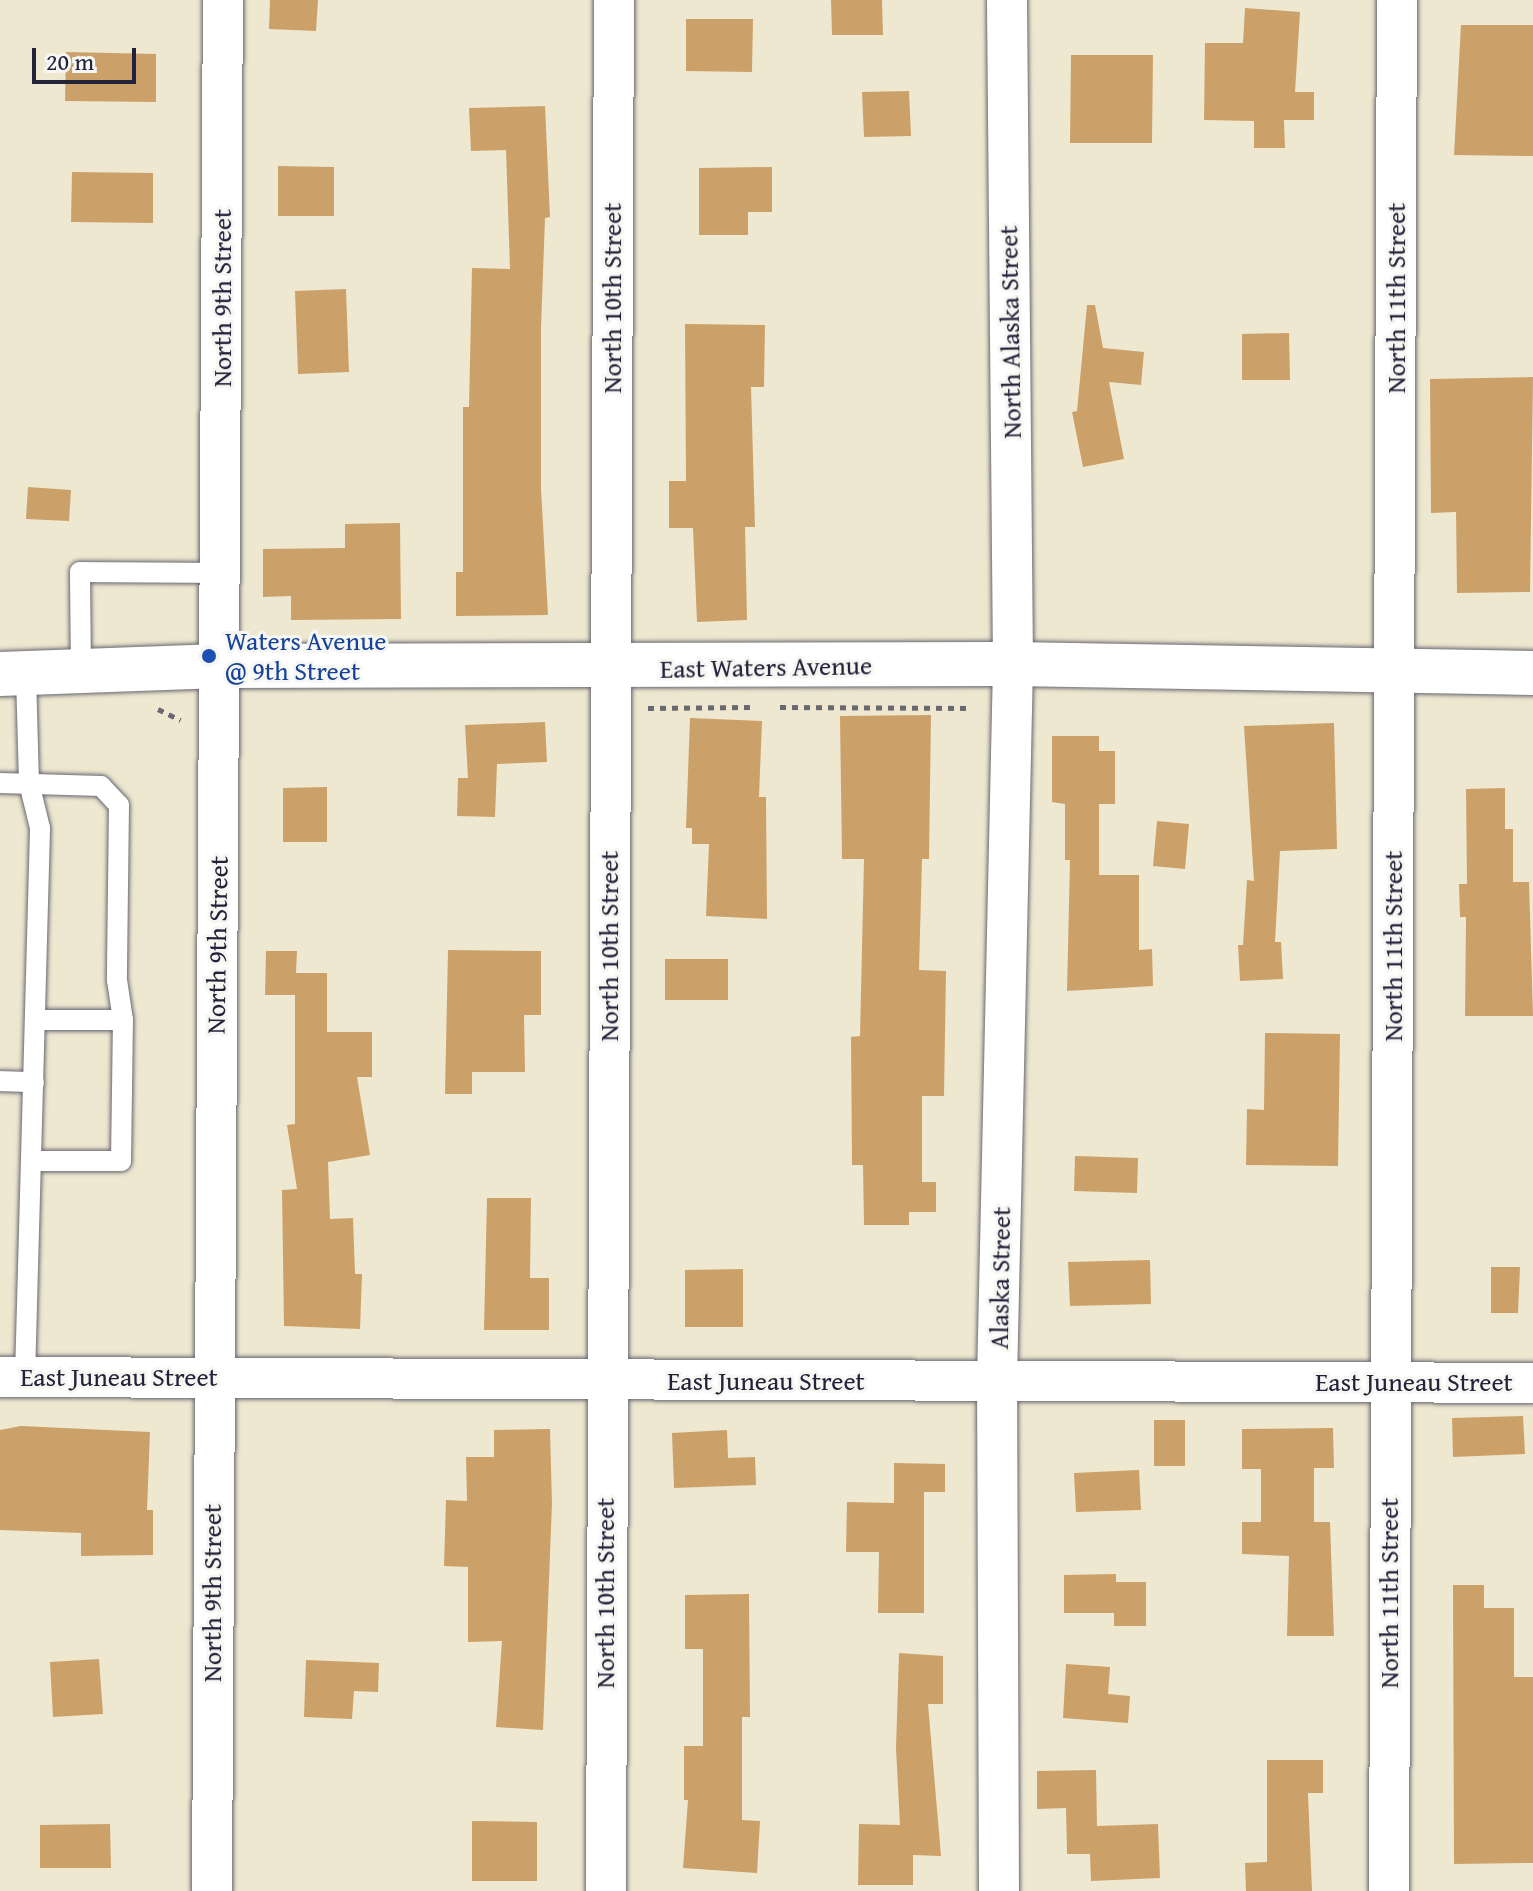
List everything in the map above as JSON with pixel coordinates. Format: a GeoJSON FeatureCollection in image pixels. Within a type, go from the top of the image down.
{"type":"FeatureCollection","features":[{"type":"Feature","properties":{"kind":"street","name":"North 9th Street"},"geometry":{"type":"LineString","coordinates":[[212,1891],[212,1378],[222,573],[223,0]]}},
{"type":"Feature","properties":{"kind":"street","name":"North 10th Street"},"geometry":{"type":"LineString","coordinates":[[606,1891],[605,1380],[614,0]]}},
{"type":"Feature","properties":{"kind":"street","name":"North Alaska Street"},"geometry":{"type":"LineString","coordinates":[[1007,0],[1013,664]]}},
{"type":"Feature","properties":{"kind":"street","name":"North 11th Street"},"geometry":{"type":"LineString","coordinates":[[1389,1891],[1397,0]]}},
{"type":"Feature","properties":{"kind":"street","name":"East Waters Avenue"},"geometry":{"type":"LineString","coordinates":[[13,674],[220,666],[610,668],[1013,664],[1533,673]]}},
{"type":"Feature","properties":{"kind":"street","name":"Alaska Street"},"geometry":{"type":"LineString","coordinates":[[999,1891],[997,1381],[1013,664]]}},
{"type":"Feature","properties":{"kind":"street","name":"East Juneau Street"},"geometry":{"type":"LineString","coordinates":[[13,1377],[1533,1383]]}},
{"type":"Feature","properties":{"kind":"lane"},"geometry":{"type":"LineString","coordinates":[[81,671],[80,572],[222,573]]}},
{"type":"Feature","properties":{"kind":"lane"},"geometry":{"type":"LineString","coordinates":[[13,674],[29,783],[40,828],[33,1161],[13,1377]]}},
{"type":"Feature","properties":{"kind":"lane"},"geometry":{"type":"LineString","coordinates":[[0,783],[101,786],[119,805],[117,980],[123,1020],[121,1161],[33,1161]]}},
{"type":"Feature","properties":{"kind":"lane"},"geometry":{"type":"LineString","coordinates":[[38,1020],[123,1020]]}},
{"type":"Feature","properties":{"kind":"lane"},"geometry":{"type":"LineString","coordinates":[[0,1081],[34,1082]]}},
{"type":"Feature","properties":{"kind":"path"},"geometry":{"type":"LineString","coordinates":[[154,707],[186,723]]}},
{"type":"Feature","properties":{"kind":"path"},"geometry":{"type":"LineString","coordinates":[[642,714],[647,708],[971,708]]}},
{"type":"Feature","properties":{"kind":"building"},"geometry":{"type":"Polygon","coordinates":[[[270,0],[318,0],[316,31],[269,29],[270,0]]]}},
{"type":"Feature","properties":{"kind":"building"},"geometry":{"type":"Polygon","coordinates":[[[831,0],[882,0],[883,35],[832,35],[831,0]]]}},
{"type":"Feature","properties":{"kind":"building"},"geometry":{"type":"Polygon","coordinates":[[[1245,8],[1300,12],[1295,92],[1314,92],[1314,120],[1284,120],[1285,148],[1254,148],[1254,121],[1204,120],[1205,43],[1243,43],[1245,8]]]}},
{"type":"Feature","properties":{"kind":"building"},"geometry":{"type":"Polygon","coordinates":[[[686,19],[753,19],[752,72],[686,71],[686,19]]]}},
{"type":"Feature","properties":{"kind":"building"},"geometry":{"type":"Polygon","coordinates":[[[1461,25],[1533,25],[1533,156],[1454,155],[1461,25]]]}},
{"type":"Feature","properties":{"kind":"building"},"geometry":{"type":"Polygon","coordinates":[[[66,52],[156,54],[156,102],[65,101],[66,52]]]}},
{"type":"Feature","properties":{"kind":"building"},"geometry":{"type":"Polygon","coordinates":[[[1071,55],[1153,55],[1152,143],[1070,143],[1071,55]]]}},
{"type":"Feature","properties":{"kind":"building"},"geometry":{"type":"Polygon","coordinates":[[[909,91],[911,136],[864,137],[862,92],[909,91]]]}},
{"type":"Feature","properties":{"kind":"building"},"geometry":{"type":"Polygon","coordinates":[[[545,106],[550,217],[545,218],[541,328],[541,488],[548,615],[456,616],[456,572],[463,572],[463,407],[469,407],[472,268],[510,269],[506,150],[471,151],[469,108],[545,106]]]}},
{"type":"Feature","properties":{"kind":"building"},"geometry":{"type":"Polygon","coordinates":[[[278,166],[334,167],[334,216],[278,216],[278,166]]]}},
{"type":"Feature","properties":{"kind":"building"},"geometry":{"type":"Polygon","coordinates":[[[772,167],[772,212],[748,212],[748,235],[699,235],[699,168],[772,167]]]}},
{"type":"Feature","properties":{"kind":"building"},"geometry":{"type":"Polygon","coordinates":[[[72,172],[153,173],[153,223],[71,222],[72,172]]]}},
{"type":"Feature","properties":{"kind":"building"},"geometry":{"type":"Polygon","coordinates":[[[346,289],[349,372],[298,374],[295,291],[346,289]]]}},
{"type":"Feature","properties":{"kind":"building"},"geometry":{"type":"Polygon","coordinates":[[[1087,305],[1095,305],[1103,348],[1144,352],[1141,385],[1109,382],[1124,459],[1083,467],[1072,412],[1077,411],[1087,305]]]}},
{"type":"Feature","properties":{"kind":"building"},"geometry":{"type":"Polygon","coordinates":[[[685,324],[765,325],[764,387],[751,387],[755,527],[745,527],[747,620],[697,622],[693,528],[669,528],[669,481],[686,481],[685,324]]]}},
{"type":"Feature","properties":{"kind":"building"},"geometry":{"type":"Polygon","coordinates":[[[1289,333],[1290,380],[1242,380],[1242,334],[1289,333]]]}},
{"type":"Feature","properties":{"kind":"building"},"geometry":{"type":"Polygon","coordinates":[[[1533,377],[1530,592],[1457,593],[1456,512],[1431,513],[1430,379],[1533,377]]]}},
{"type":"Feature","properties":{"kind":"building"},"geometry":{"type":"Polygon","coordinates":[[[28,487],[71,490],[69,521],[26,519],[28,487]]]}},
{"type":"Feature","properties":{"kind":"building"},"geometry":{"type":"Polygon","coordinates":[[[400,523],[401,619],[291,620],[291,596],[263,597],[263,549],[345,548],[345,524],[400,523]]]}},
{"type":"Feature","properties":{"kind":"building"},"geometry":{"type":"Polygon","coordinates":[[[931,715],[929,859],[922,859],[919,970],[946,971],[944,1096],[922,1096],[922,1182],[936,1182],[936,1212],[909,1212],[909,1225],[864,1225],[863,1165],[852,1165],[851,1037],[860,1036],[864,859],[842,859],[840,716],[931,715]]]}},
{"type":"Feature","properties":{"kind":"building"},"geometry":{"type":"Polygon","coordinates":[[[690,718],[762,721],[759,797],[766,797],[767,919],[706,916],[709,844],[692,844],[692,828],[686,828],[690,718]]]}},
{"type":"Feature","properties":{"kind":"building"},"geometry":{"type":"Polygon","coordinates":[[[545,722],[547,762],[497,764],[495,817],[457,816],[458,778],[468,778],[465,725],[545,722]]]}},
{"type":"Feature","properties":{"kind":"building"},"geometry":{"type":"Polygon","coordinates":[[[1334,723],[1337,849],[1280,851],[1275,942],[1281,942],[1283,979],[1240,981],[1238,945],[1243,945],[1247,880],[1254,881],[1244,726],[1334,723]]]}},
{"type":"Feature","properties":{"kind":"building"},"geometry":{"type":"Polygon","coordinates":[[[1052,736],[1099,736],[1099,751],[1115,751],[1115,804],[1099,804],[1099,875],[1139,875],[1139,950],[1152,949],[1153,986],[1067,991],[1070,860],[1065,860],[1065,804],[1052,802],[1052,736]]]}},
{"type":"Feature","properties":{"kind":"building"},"geometry":{"type":"Polygon","coordinates":[[[327,787],[327,842],[283,842],[283,788],[327,787]]]}},
{"type":"Feature","properties":{"kind":"building"},"geometry":{"type":"Polygon","coordinates":[[[1505,788],[1505,829],[1513,829],[1513,882],[1529,882],[1533,1016],[1465,1016],[1466,917],[1460,917],[1459,884],[1467,884],[1466,789],[1505,788]]]}},
{"type":"Feature","properties":{"kind":"building"},"geometry":{"type":"Polygon","coordinates":[[[1157,821],[1189,824],[1185,869],[1153,866],[1157,821]]]}},
{"type":"Feature","properties":{"kind":"building"},"geometry":{"type":"Polygon","coordinates":[[[448,950],[541,951],[541,1015],[524,1015],[525,1072],[472,1072],[472,1094],[445,1094],[448,950]]]}},
{"type":"Feature","properties":{"kind":"building"},"geometry":{"type":"Polygon","coordinates":[[[266,951],[297,951],[296,973],[327,973],[327,1032],[372,1032],[372,1077],[357,1077],[370,1155],[328,1162],[330,1219],[353,1218],[355,1274],[362,1274],[360,1329],[284,1326],[282,1190],[297,1189],[287,1125],[295,1124],[295,995],[265,995],[266,951]]]}},
{"type":"Feature","properties":{"kind":"building"},"geometry":{"type":"Polygon","coordinates":[[[665,959],[728,959],[728,1000],[665,1000],[665,959]]]}},
{"type":"Feature","properties":{"kind":"building"},"geometry":{"type":"Polygon","coordinates":[[[1265,1033],[1340,1034],[1338,1166],[1246,1165],[1247,1109],[1264,1110],[1265,1033]]]}},
{"type":"Feature","properties":{"kind":"building"},"geometry":{"type":"Polygon","coordinates":[[[1075,1156],[1138,1158],[1137,1193],[1074,1191],[1075,1156]]]}},
{"type":"Feature","properties":{"kind":"building"},"geometry":{"type":"Polygon","coordinates":[[[487,1198],[531,1198],[530,1278],[549,1278],[549,1330],[484,1330],[487,1198]]]}},
{"type":"Feature","properties":{"kind":"building"},"geometry":{"type":"Polygon","coordinates":[[[1150,1260],[1151,1304],[1070,1306],[1068,1262],[1150,1260]]]}},
{"type":"Feature","properties":{"kind":"building"},"geometry":{"type":"Polygon","coordinates":[[[1491,1267],[1520,1267],[1518,1313],[1491,1313],[1491,1267]]]}},
{"type":"Feature","properties":{"kind":"building"},"geometry":{"type":"Polygon","coordinates":[[[743,1269],[743,1327],[685,1327],[685,1270],[743,1269]]]}},
{"type":"Feature","properties":{"kind":"building"},"geometry":{"type":"Polygon","coordinates":[[[1523,1416],[1525,1454],[1453,1457],[1452,1418],[1523,1416]]]}},
{"type":"Feature","properties":{"kind":"building"},"geometry":{"type":"Polygon","coordinates":[[[1154,1420],[1185,1420],[1185,1466],[1154,1466],[1154,1420]]]}},
{"type":"Feature","properties":{"kind":"building"},"geometry":{"type":"Polygon","coordinates":[[[21,1426],[150,1432],[147,1510],[153,1510],[153,1555],[81,1556],[81,1533],[0,1530],[0,1430],[21,1426]]]}},
{"type":"Feature","properties":{"kind":"building"},"geometry":{"type":"Polygon","coordinates":[[[1333,1428],[1334,1468],[1314,1468],[1314,1522],[1330,1522],[1334,1636],[1287,1636],[1289,1556],[1242,1554],[1242,1522],[1261,1522],[1261,1469],[1242,1469],[1242,1429],[1333,1428]]]}},
{"type":"Feature","properties":{"kind":"building"},"geometry":{"type":"Polygon","coordinates":[[[550,1429],[552,1504],[543,1730],[496,1727],[502,1641],[468,1642],[468,1567],[444,1566],[446,1500],[467,1501],[466,1457],[494,1457],[494,1430],[550,1429]]]}},
{"type":"Feature","properties":{"kind":"building"},"geometry":{"type":"Polygon","coordinates":[[[727,1430],[728,1458],[755,1457],[756,1485],[674,1488],[672,1433],[727,1430]]]}},
{"type":"Feature","properties":{"kind":"building"},"geometry":{"type":"Polygon","coordinates":[[[894,1463],[945,1464],[945,1492],[924,1492],[924,1613],[878,1613],[879,1552],[846,1552],[847,1502],[894,1503],[894,1463]]]}},
{"type":"Feature","properties":{"kind":"building"},"geometry":{"type":"Polygon","coordinates":[[[1139,1470],[1141,1510],[1076,1512],[1074,1473],[1139,1470]]]}},
{"type":"Feature","properties":{"kind":"building"},"geometry":{"type":"Polygon","coordinates":[[[1116,1574],[1116,1582],[1146,1582],[1146,1626],[1114,1626],[1114,1613],[1064,1613],[1064,1575],[1116,1574]]]}},
{"type":"Feature","properties":{"kind":"building"},"geometry":{"type":"Polygon","coordinates":[[[1453,1585],[1484,1585],[1484,1608],[1514,1608],[1514,1677],[1533,1677],[1533,1863],[1454,1864],[1453,1585]]]}},
{"type":"Feature","properties":{"kind":"building"},"geometry":{"type":"Polygon","coordinates":[[[749,1594],[750,1717],[742,1717],[742,1820],[760,1821],[757,1873],[683,1868],[688,1800],[684,1800],[684,1746],[703,1746],[703,1649],[685,1649],[685,1595],[749,1594]]]}},
{"type":"Feature","properties":{"kind":"building"},"geometry":{"type":"Polygon","coordinates":[[[899,1653],[943,1656],[943,1704],[928,1704],[941,1856],[913,1855],[913,1885],[858,1885],[859,1824],[900,1825],[896,1748],[899,1653]]]}},
{"type":"Feature","properties":{"kind":"building"},"geometry":{"type":"Polygon","coordinates":[[[99,1659],[103,1714],[53,1717],[50,1662],[99,1659]]]}},
{"type":"Feature","properties":{"kind":"building"},"geometry":{"type":"Polygon","coordinates":[[[306,1660],[379,1663],[378,1692],[354,1691],[352,1719],[304,1717],[306,1660]]]}},
{"type":"Feature","properties":{"kind":"building"},"geometry":{"type":"Polygon","coordinates":[[[1066,1664],[1110,1667],[1108,1694],[1130,1696],[1128,1723],[1063,1718],[1066,1664]]]}},
{"type":"Feature","properties":{"kind":"building"},"geometry":{"type":"Polygon","coordinates":[[[1267,1760],[1323,1760],[1323,1793],[1308,1793],[1312,1891],[1246,1891],[1245,1863],[1267,1862],[1267,1760]]]}},
{"type":"Feature","properties":{"kind":"building"},"geometry":{"type":"Polygon","coordinates":[[[1096,1770],[1097,1826],[1158,1824],[1160,1878],[1091,1881],[1090,1854],[1067,1854],[1066,1808],[1037,1809],[1037,1771],[1096,1770]]]}},
{"type":"Feature","properties":{"kind":"building"},"geometry":{"type":"Polygon","coordinates":[[[472,1821],[537,1822],[537,1881],[472,1881],[472,1821]]]}},
{"type":"Feature","properties":{"kind":"building"},"geometry":{"type":"Polygon","coordinates":[[[110,1824],[111,1868],[40,1868],[40,1825],[110,1824]]]}},
{"type":"Feature","properties":{"kind":"place","name":"Waters Avenue @ 9th Street"},"geometry":{"type":"Point","coordinates":[209,656]}}]}
